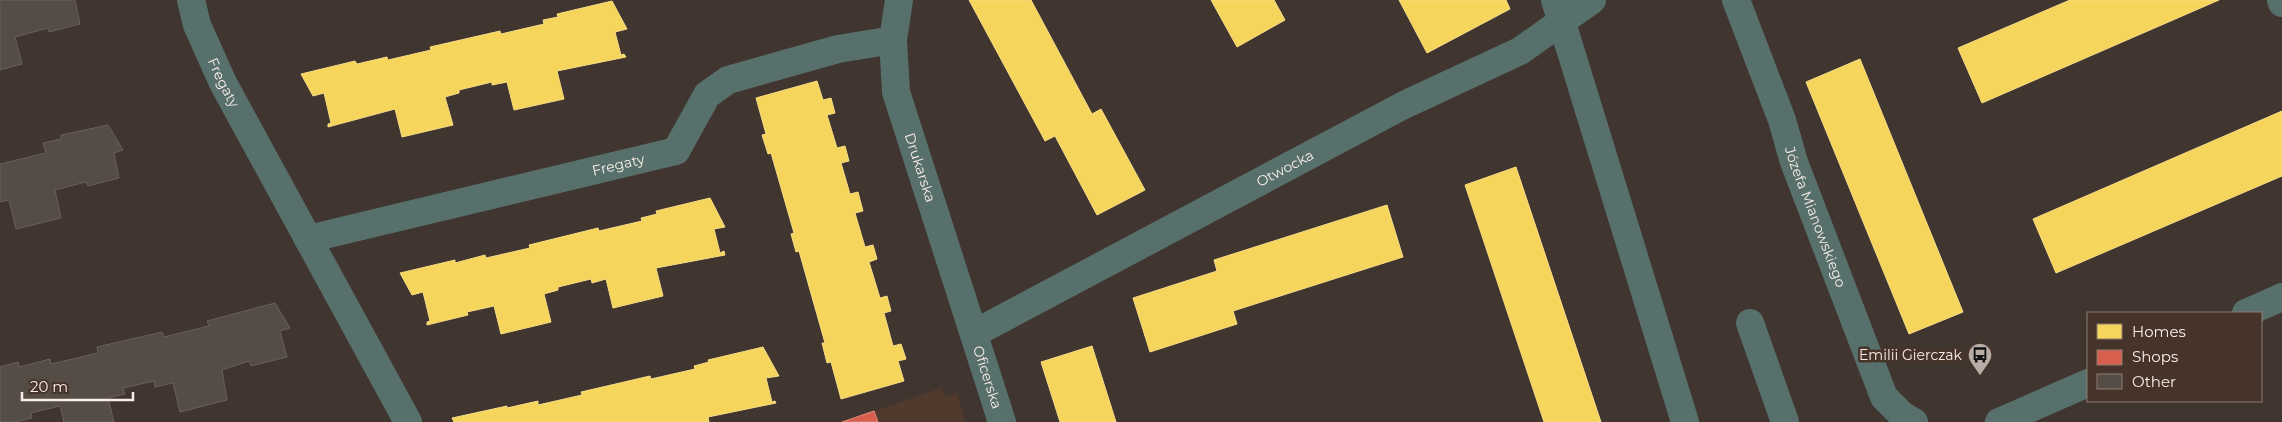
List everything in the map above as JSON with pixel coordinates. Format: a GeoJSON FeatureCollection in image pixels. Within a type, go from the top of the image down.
{"type":"FeatureCollection","features":[{"type":"Feature","properties":{"kind":"street","name":"Fregaty"},"geometry":{"type":"LineString","coordinates":[[191,0],[197,25],[223,83],[408,422]]}},
{"type":"Feature","properties":{"kind":"street","name":"Drukarska"},"geometry":{"type":"LineString","coordinates":[[899,0],[893,40],[896,92],[975,333]]}},
{"type":"Feature","properties":{"kind":"street","name":"Otwocka"},"geometry":{"type":"LineString","coordinates":[[975,333],[1404,106],[1520,51],[1559,11],[1592,0]]}},
{"type":"Feature","properties":{"kind":"street","name":"Józefa Mianowskiego"},"geometry":{"type":"LineString","coordinates":[[1736,0],[1782,120],[1794,162],[1884,397],[1902,415],[1914,422]]}},
{"type":"Feature","properties":{"kind":"street"},"geometry":{"type":"LineString","coordinates":[[1559,11],[1685,422]]}},
{"type":"Feature","properties":{"kind":"street","name":"Fregaty"},"geometry":{"type":"LineString","coordinates":[[308,239],[676,151],[706,95],[728,80],[838,49],[893,40]]}},
{"type":"Feature","properties":{"kind":"street"},"geometry":{"type":"LineString","coordinates":[[2248,312],[2282,297]]}},
{"type":"Feature","properties":{"kind":"street"},"geometry":{"type":"LineString","coordinates":[[1750,323],[1785,422]]}},
{"type":"Feature","properties":{"kind":"street","name":"Oficerska"},"geometry":{"type":"LineString","coordinates":[[975,333],[1002,422]]}},
{"type":"Feature","properties":{"kind":"street"},"geometry":{"type":"LineString","coordinates":[[1999,422],[2087,382]]}},
{"type":"Feature","properties":{"kind":"shaded area"},"geometry":{"type":"Polygon","coordinates":[[[941,388],[945,397],[957,394],[965,422],[842,422],[941,388]]]}},
{"type":"Feature","properties":{"kind":"building: Homes"},"geometry":{"type":"Polygon","coordinates":[[[969,0],[1031,0],[1092,114],[1101,109],[1145,190],[1097,215],[1055,136],[1045,141],[969,0]]]}},
{"type":"Feature","properties":{"kind":"building: Homes"},"geometry":{"type":"Polygon","coordinates":[[[1211,0],[1274,0],[1285,20],[1237,47],[1211,0]]]}},
{"type":"Feature","properties":{"kind":"building: Homes"},"geometry":{"type":"Polygon","coordinates":[[[1399,0],[1506,0],[1510,9],[1427,53],[1399,0]]]}},
{"type":"Feature","properties":{"kind":"building: Homes"},"geometry":{"type":"Polygon","coordinates":[[[2070,0],[2219,0],[1982,103],[1958,48],[2070,0]]]}},
{"type":"Feature","properties":{"kind":"building: Homes"},"geometry":{"type":"Polygon","coordinates":[[[612,1],[627,29],[615,32],[621,55],[624,54],[626,57],[557,71],[564,99],[514,110],[507,82],[492,85],[492,82],[459,90],[459,93],[445,97],[453,125],[402,137],[395,109],[328,127],[328,124],[331,123],[324,93],[313,96],[301,74],[355,61],[357,64],[387,57],[388,60],[431,50],[430,47],[500,31],[501,34],[544,24],[543,20],[558,17],[557,14],[612,1]]]}},
{"type":"Feature","properties":{"kind":"building: Homes"},"geometry":{"type":"Polygon","coordinates":[[[1860,59],[1963,312],[1909,334],[1806,82],[1860,59]]]}},
{"type":"Feature","properties":{"kind":"building: Homes"},"geometry":{"type":"Polygon","coordinates":[[[817,81],[823,100],[831,98],[835,113],[827,115],[837,148],[845,146],[849,161],[841,163],[850,194],[858,192],[863,211],[855,213],[865,247],[873,245],[877,259],[869,262],[880,298],[887,296],[891,311],[884,313],[893,346],[901,344],[906,359],[898,361],[904,381],[841,399],[831,362],[827,363],[822,343],[825,343],[799,251],[796,252],[791,234],[794,233],[771,153],[768,154],[762,135],[766,134],[756,98],[817,81]]]}},
{"type":"Feature","properties":{"kind":"building: Homes"},"geometry":{"type":"Polygon","coordinates":[[[2282,111],[2282,176],[2056,273],[2033,219],[2282,111]]]}},
{"type":"Feature","properties":{"kind":"building: Homes"},"geometry":{"type":"Polygon","coordinates":[[[1516,167],[1601,422],[1544,422],[1465,185],[1516,167]]]}},
{"type":"Feature","properties":{"kind":"building: Homes"},"geometry":{"type":"Polygon","coordinates":[[[710,198],[725,227],[714,229],[720,253],[724,251],[725,255],[656,268],[663,296],[613,308],[606,279],[592,283],[591,279],[558,287],[558,290],[544,294],[551,322],[501,334],[494,306],[467,312],[468,315],[427,325],[427,322],[430,321],[423,292],[412,295],[400,273],[455,260],[455,263],[485,255],[486,258],[530,248],[529,245],[598,228],[599,231],[642,221],[641,218],[657,214],[656,211],[710,198]]]}},
{"type":"Feature","properties":{"kind":"building: Homes"},"geometry":{"type":"Polygon","coordinates":[[[1387,205],[1403,257],[1233,311],[1237,324],[1150,352],[1133,298],[1217,271],[1214,260],[1387,205]]]}},
{"type":"Feature","properties":{"kind":"building: Homes"},"geometry":{"type":"Polygon","coordinates":[[[1092,346],[1116,422],[1060,422],[1041,362],[1092,346]]]}},
{"type":"Feature","properties":{"kind":"building: Homes"},"geometry":{"type":"Polygon","coordinates":[[[763,347],[779,376],[766,378],[772,402],[775,401],[776,403],[708,417],[709,422],[454,422],[452,418],[507,406],[507,408],[538,401],[538,405],[582,395],[581,392],[650,376],[651,379],[695,369],[694,366],[709,362],[708,360],[763,347]]]}},
{"type":"Feature","properties":{"kind":"building: Shops"},"geometry":{"type":"Polygon","coordinates":[[[874,411],[878,422],[842,422],[874,411]]]}},
{"type":"Feature","properties":{"kind":"building: Other"},"geometry":{"type":"Polygon","coordinates":[[[75,0],[80,24],[49,32],[48,28],[15,37],[22,64],[0,70],[0,1],[75,0]]]}},
{"type":"Feature","properties":{"kind":"building: Other"},"geometry":{"type":"Polygon","coordinates":[[[108,125],[123,150],[114,153],[119,178],[88,186],[86,182],[55,190],[61,218],[16,229],[9,200],[0,202],[0,164],[46,153],[43,143],[61,139],[61,135],[108,125]]]}},
{"type":"Feature","properties":{"kind":"building: Other"},"geometry":{"type":"Polygon","coordinates":[[[275,303],[290,328],[280,331],[287,357],[251,366],[249,361],[222,370],[227,400],[180,412],[173,383],[155,387],[154,381],[123,388],[125,394],[108,398],[114,422],[64,422],[60,406],[31,413],[32,418],[15,422],[0,422],[0,367],[18,362],[19,367],[50,359],[51,364],[98,353],[97,347],[162,332],[164,337],[209,326],[207,321],[275,303]]]}},
{"type":"Feature","properties":{"kind":"place","name":"Emilii Gierczak"},"geometry":{"type":"Point","coordinates":[1980,376]}}]}
